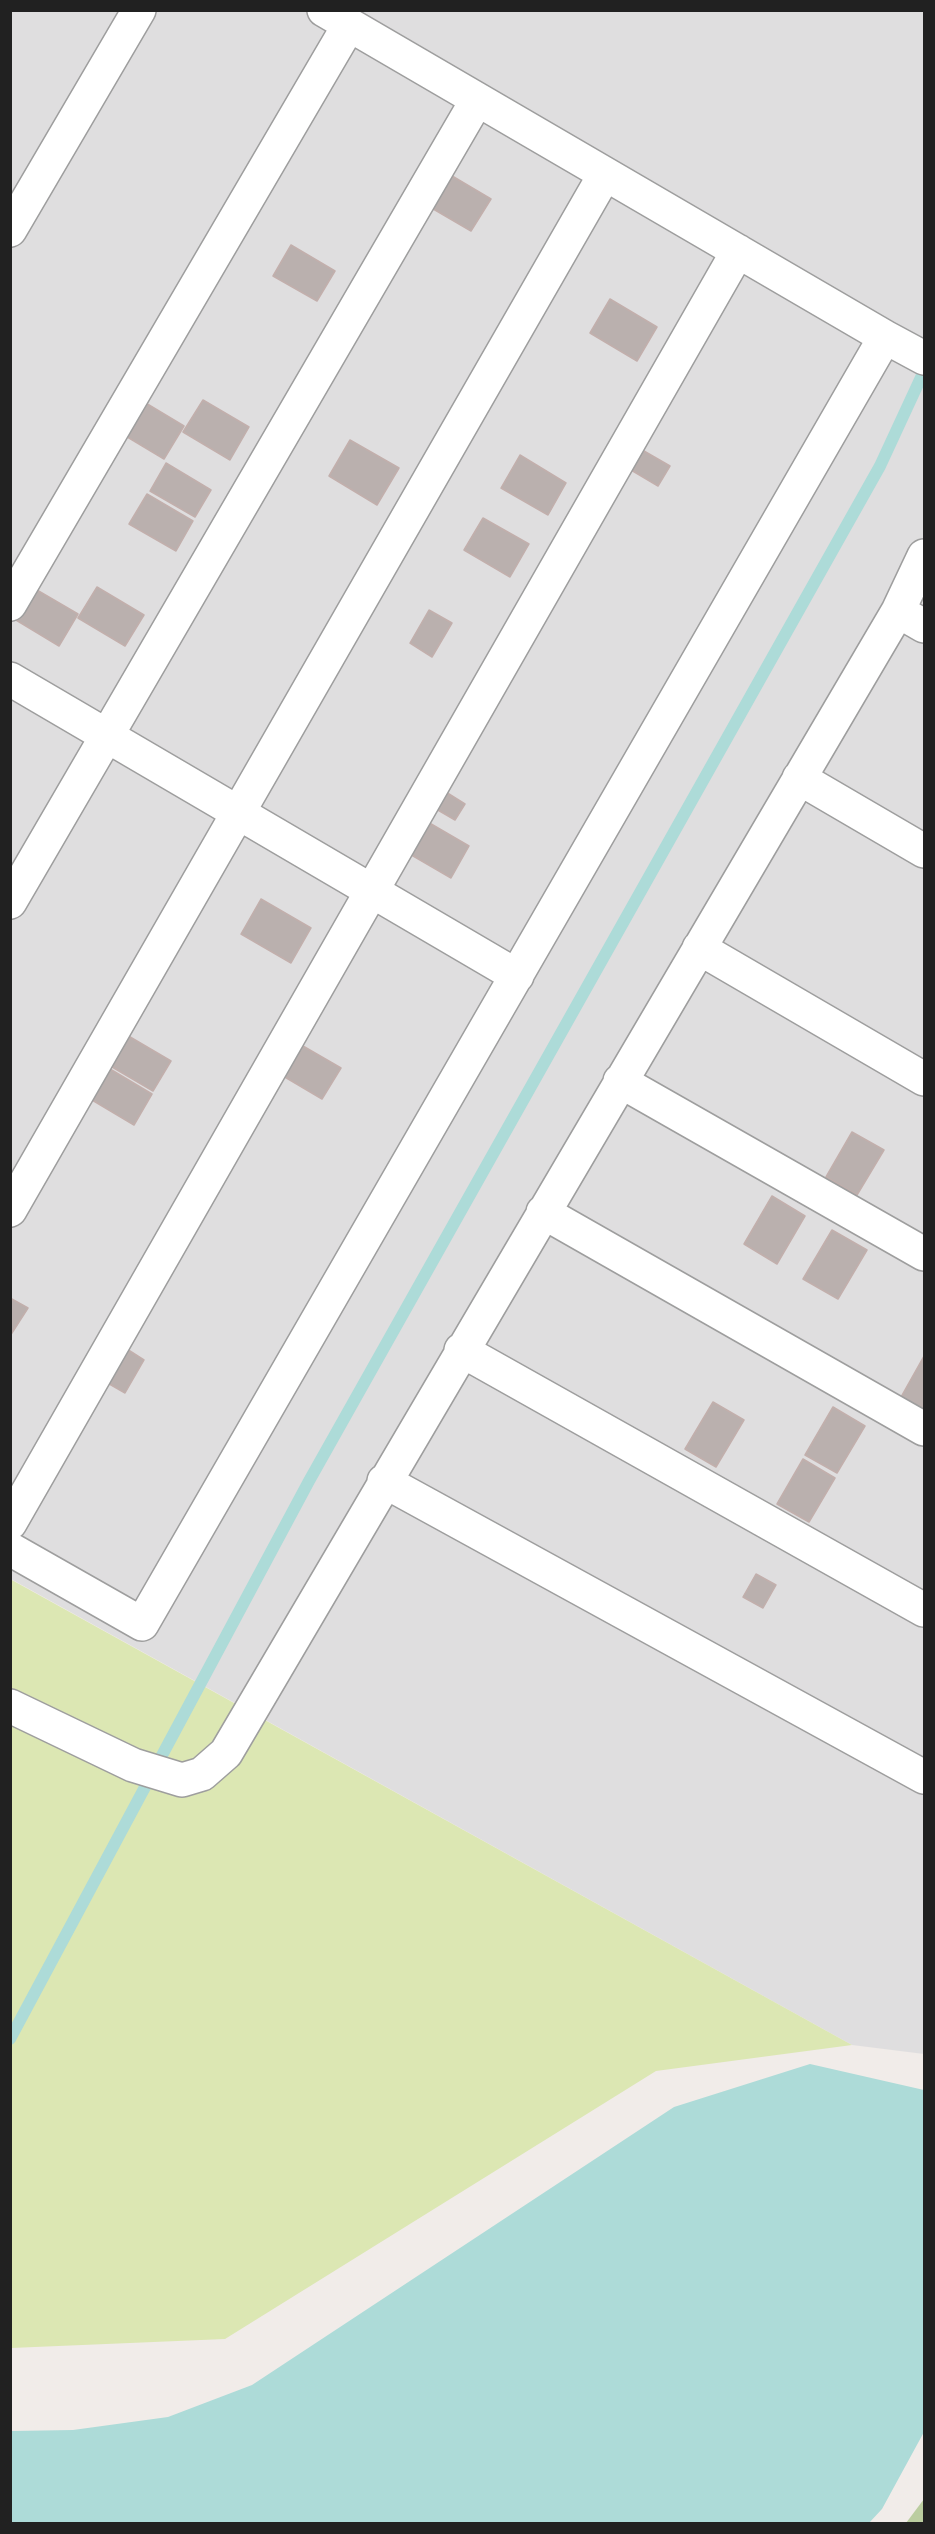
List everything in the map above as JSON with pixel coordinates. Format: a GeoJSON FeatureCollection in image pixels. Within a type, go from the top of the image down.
{"type":"FeatureCollection","features":[{"type":"Feature","properties":{"kind":"street"},"geometry":{"type":"LineString","coordinates":[[10,230],[139,10]]}},
{"type":"Feature","properties":{"kind":"street"},"geometry":{"type":"LineString","coordinates":[[10,604],[337,18],[924,358]]}},
{"type":"Feature","properties":{"kind":"street"},"geometry":{"type":"LineString","coordinates":[[10,902],[477,100]]}},
{"type":"Feature","properties":{"kind":"street"},"geometry":{"type":"LineString","coordinates":[[10,1210],[605,174]]}},
{"type":"Feature","properties":{"kind":"street"},"geometry":{"type":"LineString","coordinates":[[10,1523],[738,251]]}},
{"type":"Feature","properties":{"kind":"street"},"geometry":{"type":"LineString","coordinates":[[10,1549],[142,1624],[517,976],[891,340]]}},
{"type":"Feature","properties":{"kind":"street"},"geometry":{"type":"LineString","coordinates":[[10,1706],[133,1766],[182,1780],[202,1774],[226,1753],[799,778],[911,619],[924,556]]}},
{"type":"Feature","properties":{"kind":"street"},"geometry":{"type":"LineString","coordinates":[[10,679],[517,976]]}},
{"type":"Feature","properties":{"kind":"street"},"geometry":{"type":"LineString","coordinates":[[799,778],[924,851]]}},
{"type":"Feature","properties":{"kind":"street"},"geometry":{"type":"LineString","coordinates":[[699,948],[924,1078]]}},
{"type":"Feature","properties":{"kind":"street"},"geometry":{"type":"LineString","coordinates":[[620,1081],[924,1254]]}},
{"type":"Feature","properties":{"kind":"street"},"geometry":{"type":"LineString","coordinates":[[543,1212],[924,1429]]}},
{"type":"Feature","properties":{"kind":"street"},"geometry":{"type":"LineString","coordinates":[[461,1350],[924,1610]]}},
{"type":"Feature","properties":{"kind":"street"},"geometry":{"type":"LineString","coordinates":[[384,1481],[924,1777]]}},
{"type":"Feature","properties":{"kind":"shaded area"},"geometry":{"type":"Polygon","coordinates":[[[11,11],[924,11],[924,2054],[852,2045],[11,1579],[11,11]]]}},
{"type":"Feature","properties":{"kind":"green space"},"geometry":{"type":"Polygon","coordinates":[[[10,1579],[852,2045],[656,2071],[225,2339],[11,2348],[10,1579]]]}},
{"type":"Feature","properties":{"kind":"green space"},"geometry":{"type":"Polygon","coordinates":[[[924,2499],[924,2523],[906,2523],[924,2499]]]}},
{"type":"Feature","properties":{"kind":"water"},"geometry":{"type":"Polygon","coordinates":[[[810,2064],[924,2090],[924,2432],[882,2509],[869,2523],[11,2523],[11,2431],[73,2430],[168,2417],[252,2385],[674,2107],[810,2064]]]}},
{"type":"Feature","properties":{"kind":"building"},"geometry":{"type":"Polygon","coordinates":[[[442,170],[491,199],[471,231],[423,203],[442,170]]]}},
{"type":"Feature","properties":{"kind":"building"},"geometry":{"type":"Polygon","coordinates":[[[291,245],[335,271],[317,301],[273,276],[291,245]]]}},
{"type":"Feature","properties":{"kind":"building"},"geometry":{"type":"Polygon","coordinates":[[[610,299],[657,327],[637,361],[590,333],[610,299]]]}},
{"type":"Feature","properties":{"kind":"building"},"geometry":{"type":"Polygon","coordinates":[[[139,399],[184,426],[164,459],[119,432],[139,399]]]}},
{"type":"Feature","properties":{"kind":"building"},"geometry":{"type":"Polygon","coordinates":[[[203,400],[249,427],[230,460],[183,432],[203,400]]]}},
{"type":"Feature","properties":{"kind":"building"},"geometry":{"type":"Polygon","coordinates":[[[350,440],[399,468],[377,505],[329,476],[350,440]]]}},
{"type":"Feature","properties":{"kind":"building"},"geometry":{"type":"Polygon","coordinates":[[[637,447],[670,466],[658,486],[626,467],[637,447]]]}},
{"type":"Feature","properties":{"kind":"building"},"geometry":{"type":"Polygon","coordinates":[[[520,455],[566,483],[548,515],[501,488],[520,455]]]}},
{"type":"Feature","properties":{"kind":"building"},"geometry":{"type":"Polygon","coordinates":[[[166,463],[211,490],[195,517],[150,491],[166,463]]]}},
{"type":"Feature","properties":{"kind":"building"},"geometry":{"type":"Polygon","coordinates":[[[147,494],[193,521],[176,551],[129,524],[147,494]]]}},
{"type":"Feature","properties":{"kind":"building"},"geometry":{"type":"Polygon","coordinates":[[[483,518],[529,544],[510,577],[464,550],[483,518]]]}},
{"type":"Feature","properties":{"kind":"building"},"geometry":{"type":"Polygon","coordinates":[[[30,586],[78,614],[59,646],[11,617],[30,586]]]}},
{"type":"Feature","properties":{"kind":"building"},"geometry":{"type":"Polygon","coordinates":[[[97,587],[144,615],[125,646],[78,618],[97,587]]]}},
{"type":"Feature","properties":{"kind":"building"},"geometry":{"type":"Polygon","coordinates":[[[429,610],[452,623],[432,657],[410,643],[429,610]]]}},
{"type":"Feature","properties":{"kind":"building"},"geometry":{"type":"Polygon","coordinates":[[[441,789],[465,804],[455,820],[431,806],[441,789]]]}},
{"type":"Feature","properties":{"kind":"building"},"geometry":{"type":"Polygon","coordinates":[[[426,821],[469,846],[451,878],[408,853],[426,821]]]}},
{"type":"Feature","properties":{"kind":"building"},"geometry":{"type":"Polygon","coordinates":[[[261,899],[311,928],[291,963],[241,934],[261,899]]]}},
{"type":"Feature","properties":{"kind":"building"},"geometry":{"type":"Polygon","coordinates":[[[125,1034],[171,1061],[153,1091],[107,1064],[125,1034]]]}},
{"type":"Feature","properties":{"kind":"building"},"geometry":{"type":"Polygon","coordinates":[[[296,1042],[341,1068],[322,1099],[278,1073],[296,1042]]]}},
{"type":"Feature","properties":{"kind":"building"},"geometry":{"type":"Polygon","coordinates":[[[105,1066],[152,1094],[134,1125],[87,1097],[105,1066]]]}},
{"type":"Feature","properties":{"kind":"building"},"geometry":{"type":"Polygon","coordinates":[[[852,1132],[884,1150],[857,1195],[826,1177],[852,1132]]]}},
{"type":"Feature","properties":{"kind":"building"},"geometry":{"type":"Polygon","coordinates":[[[772,1196],[805,1216],[777,1264],[744,1244],[772,1196]]]}},
{"type":"Feature","properties":{"kind":"building"},"geometry":{"type":"Polygon","coordinates":[[[832,1230],[867,1250],[838,1299],[803,1279],[832,1230]]]}},
{"type":"Feature","properties":{"kind":"building"},"geometry":{"type":"Polygon","coordinates":[[[10,1298],[28,1308],[10,1336],[10,1298]]]}},
{"type":"Feature","properties":{"kind":"building"},"geometry":{"type":"Polygon","coordinates":[[[119,1344],[144,1360],[125,1393],[99,1378],[119,1344]]]}},
{"type":"Feature","properties":{"kind":"building"},"geometry":{"type":"Polygon","coordinates":[[[924,1356],[924,1411],[901,1397],[924,1356]]]}},
{"type":"Feature","properties":{"kind":"building"},"geometry":{"type":"Polygon","coordinates":[[[713,1402],[744,1420],[716,1467],[685,1449],[713,1402]]]}},
{"type":"Feature","properties":{"kind":"building"},"geometry":{"type":"Polygon","coordinates":[[[833,1407],[865,1426],[837,1473],[805,1455],[833,1407]]]}},
{"type":"Feature","properties":{"kind":"building"},"geometry":{"type":"Polygon","coordinates":[[[803,1459],[835,1478],[809,1522],[777,1504],[803,1459]]]}},
{"type":"Feature","properties":{"kind":"building"},"geometry":{"type":"Polygon","coordinates":[[[756,1574],[776,1585],[763,1608],[743,1597],[756,1574]]]}},
{"type":"Feature","properties":{"kind":"waterway"},"geometry":{"type":"LineString","coordinates":[[10,2039],[309,1481],[880,466],[924,371]]}}]}
